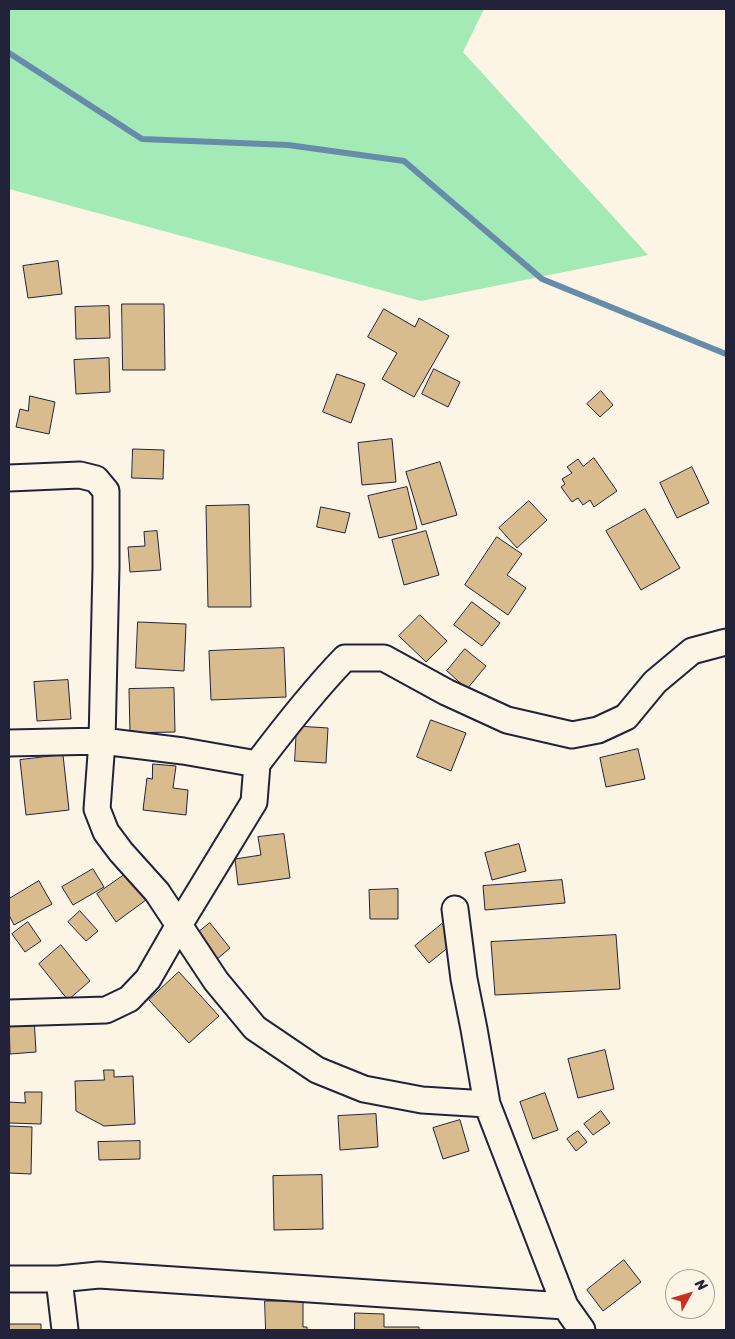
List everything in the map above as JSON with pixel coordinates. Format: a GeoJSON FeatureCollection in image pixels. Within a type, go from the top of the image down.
{"type":"FeatureCollection","features":[{"type":"Feature","properties":{"kind":"street"},"geometry":{"type":"LineString","coordinates":[[9,478],[80,475],[96,479],[106,491],[102,741],[97,809],[106,832],[121,852],[157,892],[216,981],[255,1028],[317,1070],[364,1089],[422,1100],[487,1104]]}},
{"type":"Feature","properties":{"kind":"street"},"geometry":{"type":"LineString","coordinates":[[9,1013],[106,1010],[129,999],[148,979],[254,802],[257,764],[327,677],[345,658],[384,658],[446,692],[507,720],[572,735],[598,730],[626,717],[655,682],[692,651],[726,642]]}},
{"type":"Feature","properties":{"kind":"street"},"geometry":{"type":"LineString","coordinates":[[9,743],[102,741],[183,751],[257,764]]}},
{"type":"Feature","properties":{"kind":"street"},"geometry":{"type":"LineString","coordinates":[[455,909],[464,979],[487,1104],[565,1306],[582,1330]]}},
{"type":"Feature","properties":{"kind":"street"},"geometry":{"type":"LineString","coordinates":[[9,1279],[59,1279],[99,1276],[565,1306]]}},
{"type":"Feature","properties":{"kind":"street"},"geometry":{"type":"LineString","coordinates":[[59,1279],[65,1330]]}},
{"type":"Feature","properties":{"kind":"green space"},"geometry":{"type":"Polygon","coordinates":[[[9,9],[484,9],[463,52],[648,255],[421,301],[9,189],[9,9]]]}},
{"type":"Feature","properties":{"kind":"building"},"geometry":{"type":"Polygon","coordinates":[[[58,261],[62,294],[28,298],[23,266],[58,261]]]}},
{"type":"Feature","properties":{"kind":"building"},"geometry":{"type":"Polygon","coordinates":[[[122,304],[164,304],[165,370],[123,370],[122,304]]]}},
{"type":"Feature","properties":{"kind":"building"},"geometry":{"type":"Polygon","coordinates":[[[109,306],[110,338],[76,339],[75,307],[109,306]]]}},
{"type":"Feature","properties":{"kind":"building"},"geometry":{"type":"Polygon","coordinates":[[[384,309],[415,327],[419,318],[449,336],[414,397],[382,379],[397,353],[368,337],[384,309]]]}},
{"type":"Feature","properties":{"kind":"building"},"geometry":{"type":"Polygon","coordinates":[[[109,358],[110,392],[76,394],[74,360],[109,358]]]}},
{"type":"Feature","properties":{"kind":"building"},"geometry":{"type":"Polygon","coordinates":[[[434,369],[460,382],[448,407],[422,394],[434,369]]]}},
{"type":"Feature","properties":{"kind":"building"},"geometry":{"type":"Polygon","coordinates":[[[337,374],[365,384],[351,423],[323,412],[337,374]]]}},
{"type":"Feature","properties":{"kind":"building"},"geometry":{"type":"Polygon","coordinates":[[[601,391],[613,405],[600,417],[587,404],[601,391]]]}},
{"type":"Feature","properties":{"kind":"building"},"geometry":{"type":"Polygon","coordinates":[[[30,396],[55,402],[49,434],[16,427],[20,409],[28,411],[30,396]]]}},
{"type":"Feature","properties":{"kind":"building"},"geometry":{"type":"Polygon","coordinates":[[[392,439],[396,482],[362,485],[358,443],[392,439]]]}},
{"type":"Feature","properties":{"kind":"building"},"geometry":{"type":"Polygon","coordinates":[[[133,449],[164,450],[163,479],[132,478],[133,449]]]}},
{"type":"Feature","properties":{"kind":"building"},"geometry":{"type":"Polygon","coordinates":[[[594,458],[617,491],[594,507],[590,500],[583,505],[578,498],[572,502],[561,487],[565,484],[562,479],[572,473],[567,467],[578,459],[583,466],[594,458]]]}},
{"type":"Feature","properties":{"kind":"building"},"geometry":{"type":"Polygon","coordinates":[[[440,462],[457,515],[422,525],[406,472],[440,462]]]}},
{"type":"Feature","properties":{"kind":"building"},"geometry":{"type":"Polygon","coordinates":[[[692,467],[709,503],[677,518],[660,483],[692,467]]]}},
{"type":"Feature","properties":{"kind":"building"},"geometry":{"type":"Polygon","coordinates":[[[407,487],[417,529],[379,538],[368,496],[407,487]]]}},
{"type":"Feature","properties":{"kind":"building"},"geometry":{"type":"Polygon","coordinates":[[[529,501],[547,520],[517,548],[499,528],[529,501]]]}},
{"type":"Feature","properties":{"kind":"building"},"geometry":{"type":"Polygon","coordinates":[[[249,505],[251,607],[208,607],[206,506],[249,505]]]}},
{"type":"Feature","properties":{"kind":"building"},"geometry":{"type":"Polygon","coordinates":[[[321,507],[350,513],[345,533],[317,527],[321,507]]]}},
{"type":"Feature","properties":{"kind":"building"},"geometry":{"type":"Polygon","coordinates":[[[645,509],[680,568],[641,590],[606,531],[645,509]]]}},
{"type":"Feature","properties":{"kind":"building"},"geometry":{"type":"Polygon","coordinates":[[[157,531],[161,570],[130,572],[128,547],[145,546],[144,532],[157,531]]]}},
{"type":"Feature","properties":{"kind":"building"},"geometry":{"type":"Polygon","coordinates":[[[426,531],[439,575],[404,585],[392,540],[426,531]]]}},
{"type":"Feature","properties":{"kind":"building"},"geometry":{"type":"Polygon","coordinates":[[[497,537],[522,554],[507,575],[526,588],[508,615],[465,585],[497,537]]]}},
{"type":"Feature","properties":{"kind":"building"},"geometry":{"type":"Polygon","coordinates":[[[472,602],[500,623],[482,646],[454,625],[472,602]]]}},
{"type":"Feature","properties":{"kind":"building"},"geometry":{"type":"Polygon","coordinates":[[[420,615],[447,641],[426,662],[399,636],[420,615]]]}},
{"type":"Feature","properties":{"kind":"building"},"geometry":{"type":"Polygon","coordinates":[[[138,622],[186,624],[184,671],[136,668],[138,622]]]}},
{"type":"Feature","properties":{"kind":"building"},"geometry":{"type":"Polygon","coordinates":[[[284,648],[286,697],[211,700],[209,651],[284,648]]]}},
{"type":"Feature","properties":{"kind":"building"},"geometry":{"type":"Polygon","coordinates":[[[465,649],[486,666],[467,689],[447,671],[465,649]]]}},
{"type":"Feature","properties":{"kind":"building"},"geometry":{"type":"Polygon","coordinates":[[[68,680],[71,719],[37,721],[34,682],[68,680]]]}},
{"type":"Feature","properties":{"kind":"building"},"geometry":{"type":"Polygon","coordinates":[[[174,688],[175,732],[130,733],[129,689],[174,688]]]}},
{"type":"Feature","properties":{"kind":"building"},"geometry":{"type":"Polygon","coordinates":[[[431,720],[466,733],[451,771],[417,757],[431,720]]]}},
{"type":"Feature","properties":{"kind":"building"},"geometry":{"type":"Polygon","coordinates":[[[297,726],[328,728],[326,763],[295,761],[297,726]]]}},
{"type":"Feature","properties":{"kind":"building"},"geometry":{"type":"Polygon","coordinates":[[[638,749],[645,779],[606,787],[600,758],[638,749]]]}},
{"type":"Feature","properties":{"kind":"building"},"geometry":{"type":"Polygon","coordinates":[[[63,755],[69,810],[26,815],[20,760],[63,755]]]}},
{"type":"Feature","properties":{"kind":"building"},"geometry":{"type":"Polygon","coordinates":[[[153,764],[176,766],[173,788],[188,790],[186,815],[143,810],[147,778],[152,779],[153,764]]]}},
{"type":"Feature","properties":{"kind":"building"},"geometry":{"type":"Polygon","coordinates":[[[284,834],[290,878],[238,885],[235,859],[261,855],[258,837],[284,834]]]}},
{"type":"Feature","properties":{"kind":"building"},"geometry":{"type":"Polygon","coordinates":[[[519,844],[526,871],[492,880],[485,853],[519,844]]]}},
{"type":"Feature","properties":{"kind":"building"},"geometry":{"type":"Polygon","coordinates":[[[93,869],[104,887],[73,905],[62,887],[93,869]]]}},
{"type":"Feature","properties":{"kind":"building"},"geometry":{"type":"Polygon","coordinates":[[[127,873],[146,900],[116,922],[97,894],[127,873]]]}},
{"type":"Feature","properties":{"kind":"building"},"geometry":{"type":"Polygon","coordinates":[[[562,880],[565,903],[485,910],[483,886],[562,880]]]}},
{"type":"Feature","properties":{"kind":"building"},"geometry":{"type":"Polygon","coordinates":[[[39,881],[52,904],[14,925],[9,915],[9,899],[39,881]]]}},
{"type":"Feature","properties":{"kind":"building"},"geometry":{"type":"Polygon","coordinates":[[[398,889],[398,919],[370,919],[369,890],[398,889]]]}},
{"type":"Feature","properties":{"kind":"building"},"geometry":{"type":"Polygon","coordinates":[[[80,911],[98,931],[86,941],[68,922],[80,911]]]}},
{"type":"Feature","properties":{"kind":"building"},"geometry":{"type":"Polygon","coordinates":[[[28,922],[41,941],[25,952],[12,934],[28,922]]]}},
{"type":"Feature","properties":{"kind":"building"},"geometry":{"type":"Polygon","coordinates":[[[210,923],[230,948],[216,960],[195,935],[210,923]]]}},
{"type":"Feature","properties":{"kind":"building"},"geometry":{"type":"Polygon","coordinates":[[[442,924],[456,941],[429,963],[415,946],[442,924]]]}},
{"type":"Feature","properties":{"kind":"building"},"geometry":{"type":"Polygon","coordinates":[[[616,935],[620,989],[495,995],[491,942],[616,935]]]}},
{"type":"Feature","properties":{"kind":"building"},"geometry":{"type":"Polygon","coordinates":[[[61,945],[90,981],[68,1000],[39,964],[61,945]]]}},
{"type":"Feature","properties":{"kind":"building"},"geometry":{"type":"Polygon","coordinates":[[[179,972],[219,1016],[189,1043],[149,1000],[179,972]]]}},
{"type":"Feature","properties":{"kind":"building"},"geometry":{"type":"Polygon","coordinates":[[[34,1017],[36,1052],[10,1054],[9,1018],[34,1017]]]}},
{"type":"Feature","properties":{"kind":"building"},"geometry":{"type":"Polygon","coordinates":[[[605,1050],[614,1089],[578,1098],[568,1059],[605,1050]]]}},
{"type":"Feature","properties":{"kind":"building"},"geometry":{"type":"Polygon","coordinates":[[[104,1070],[114,1070],[114,1077],[133,1076],[135,1124],[104,1126],[76,1111],[75,1081],[104,1080],[104,1070]]]}},
{"type":"Feature","properties":{"kind":"building"},"geometry":{"type":"Polygon","coordinates":[[[25,1092],[42,1092],[41,1124],[9,1123],[9,1102],[25,1103],[25,1092]]]}},
{"type":"Feature","properties":{"kind":"building"},"geometry":{"type":"Polygon","coordinates":[[[545,1093],[558,1130],[533,1139],[520,1102],[545,1093]]]}},
{"type":"Feature","properties":{"kind":"building"},"geometry":{"type":"Polygon","coordinates":[[[601,1111],[610,1123],[593,1135],[584,1124],[601,1111]]]}},
{"type":"Feature","properties":{"kind":"building"},"geometry":{"type":"Polygon","coordinates":[[[376,1114],[378,1147],[340,1150],[338,1116],[376,1114]]]}},
{"type":"Feature","properties":{"kind":"building"},"geometry":{"type":"Polygon","coordinates":[[[460,1120],[469,1151],[443,1159],[433,1128],[460,1120]]]}},
{"type":"Feature","properties":{"kind":"building"},"geometry":{"type":"Polygon","coordinates":[[[9,1126],[32,1127],[31,1174],[9,1173],[9,1126]]]}},
{"type":"Feature","properties":{"kind":"building"},"geometry":{"type":"Polygon","coordinates":[[[578,1131],[587,1142],[576,1151],[567,1139],[578,1131]]]}},
{"type":"Feature","properties":{"kind":"building"},"geometry":{"type":"Polygon","coordinates":[[[140,1141],[140,1159],[99,1160],[98,1142],[140,1141]]]}},
{"type":"Feature","properties":{"kind":"building"},"geometry":{"type":"Polygon","coordinates":[[[322,1175],[323,1229],[274,1230],[273,1176],[322,1175]]]}},
{"type":"Feature","properties":{"kind":"building"},"geometry":{"type":"Polygon","coordinates":[[[624,1260],[641,1282],[603,1311],[587,1290],[624,1260]]]}},
{"type":"Feature","properties":{"kind":"building"},"geometry":{"type":"Polygon","coordinates":[[[265,1301],[303,1301],[303,1327],[307,1327],[307,1330],[266,1330],[265,1301]]]}},
{"type":"Feature","properties":{"kind":"building"},"geometry":{"type":"Polygon","coordinates":[[[355,1313],[384,1314],[384,1327],[419,1327],[419,1330],[355,1330],[355,1313]]]}},
{"type":"Feature","properties":{"kind":"building"},"geometry":{"type":"Polygon","coordinates":[[[9,1324],[41,1324],[41,1330],[9,1330],[9,1324]]]}},
{"type":"Feature","properties":{"kind":"waterway"},"geometry":{"type":"LineString","coordinates":[[9,53],[142,139],[288,145],[404,161],[542,279],[726,354]]}}]}
